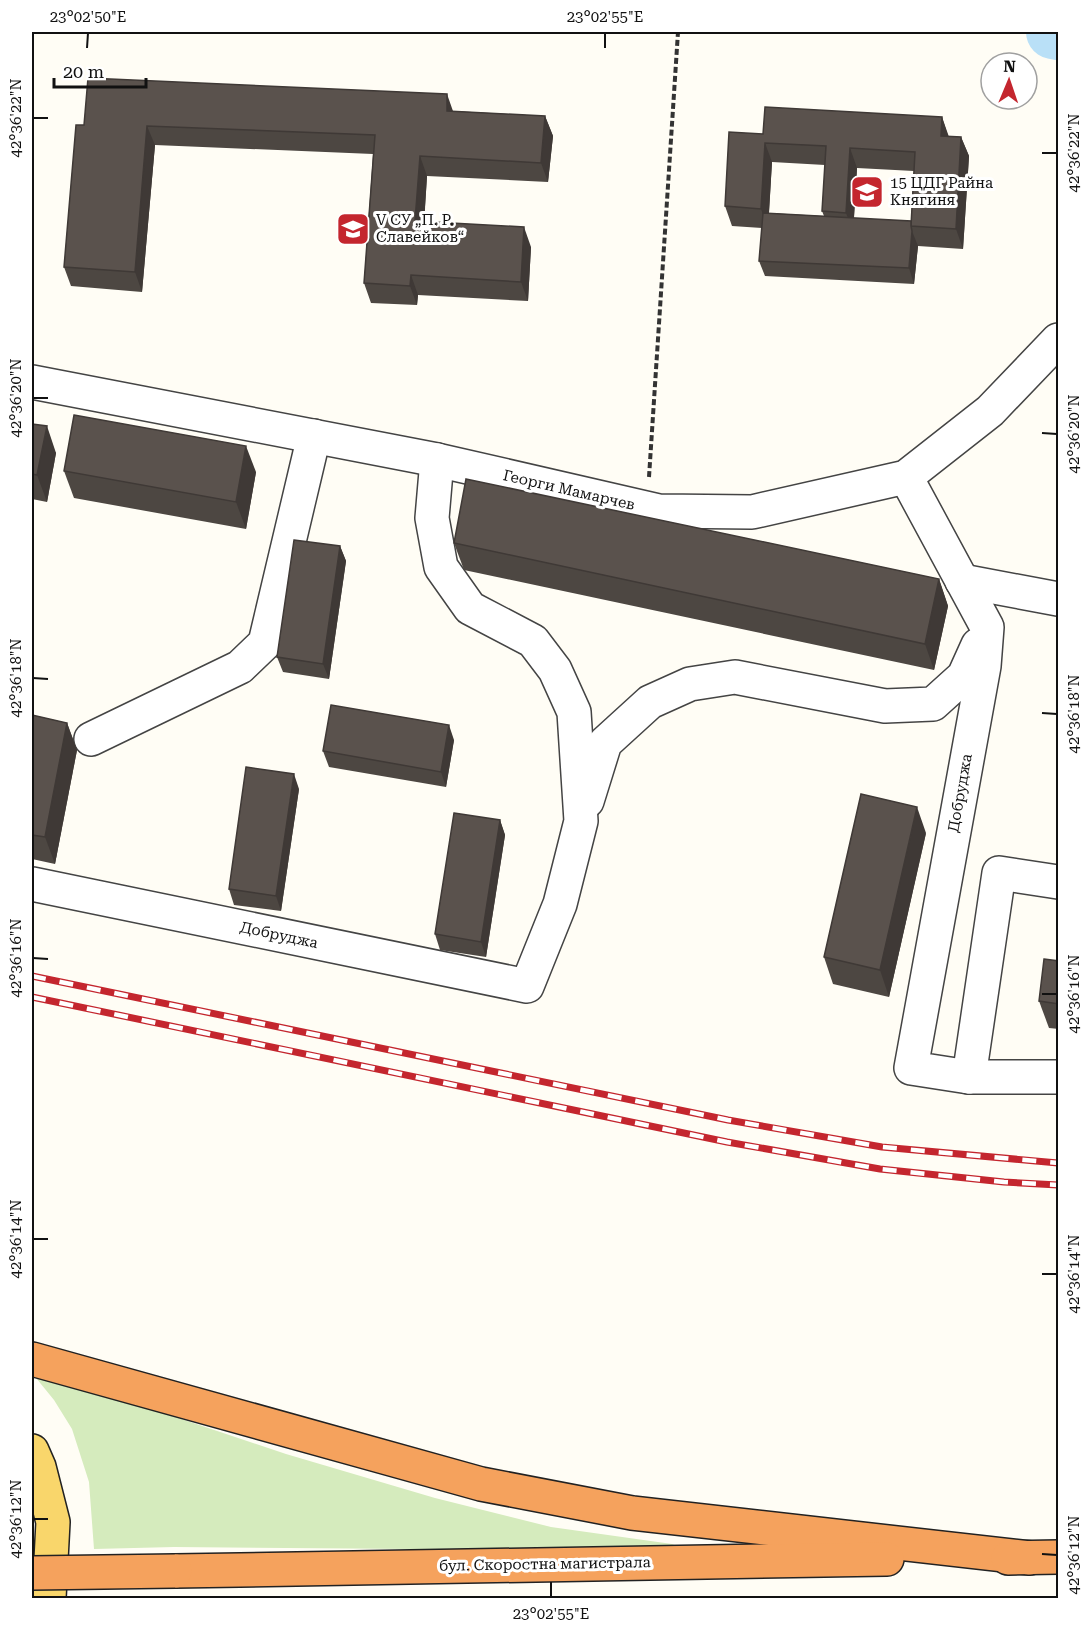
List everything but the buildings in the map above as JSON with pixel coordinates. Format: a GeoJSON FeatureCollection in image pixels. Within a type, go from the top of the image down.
{"type":"FeatureCollection","features":[{"type":"Feature","properties":{"kind":"highway"},"geometry":{"type":"LineString","coordinates":[[32,1359],[480,1484],[632,1513],[1044,1558]]}},
{"type":"Feature","properties":{"kind":"highway","name":"бул. Скоростна магистрала"},"geometry":{"type":"LineString","coordinates":[[32,1573],[794,1559],[1044,1558]]}},
{"type":"Feature","properties":{"kind":"main road"},"geometry":{"type":"LineString","coordinates":[[32,1451],[39,1467],[53,1522],[50,1599]]}},
{"type":"Feature","properties":{"kind":"street","name":"Георги Мамарчев"},"geometry":{"type":"LineString","coordinates":[[32,382],[437,460],[659,511],[752,512],[906,477],[990,411],[1059,340]]}},
{"type":"Feature","properties":{"kind":"street"},"geometry":{"type":"LineString","coordinates":[[91,739],[240,667],[265,643],[314,436]]}},
{"type":"Feature","properties":{"kind":"street"},"geometry":{"type":"LineString","coordinates":[[437,460],[432,518],[441,567],[470,608],[533,641],[555,670],[574,712],[581,821]]}},
{"type":"Feature","properties":{"kind":"street"},"geometry":{"type":"LineString","coordinates":[[581,821],[605,743],[650,702],[690,684],[735,677],[885,706],[933,704],[964,676],[987,627],[906,477]]}},
{"type":"Feature","properties":{"kind":"street"},"geometry":{"type":"LineString","coordinates":[[962,581],[1059,599]]}},
{"type":"Feature","properties":{"kind":"street","name":"Добруджа"},"geometry":{"type":"LineString","coordinates":[[987,627],[984,666],[911,1068],[969,1077],[1059,1077]]}},
{"type":"Feature","properties":{"kind":"street","name":"Добруджа"},"geometry":{"type":"LineString","coordinates":[[32,884],[527,986],[560,904],[581,821]]}},
{"type":"Feature","properties":{"kind":"street"},"geometry":{"type":"LineString","coordinates":[[969,1077],[999,873],[1059,882]]}},
{"type":"Feature","properties":{"kind":"path"},"geometry":{"type":"LineString","coordinates":[[646,508],[678,32]]}},
{"type":"Feature","properties":{"kind":"green space"},"geometry":{"type":"Polygon","coordinates":[[[32,1369],[286,1454],[435,1498],[551,1527],[672,1544],[682,1548],[675,1551],[174,1547],[94,1549],[89,1482],[72,1429],[54,1400],[32,1373],[32,1369]]]}},
{"type":"Feature","properties":{"kind":"waterway"},"geometry":{"type":"LineString","coordinates":[[1053,32],[1058,33]]}},
{"type":"Feature","properties":{"kind":"railway"},"geometry":{"type":"LineString","coordinates":[[32,976],[728,1120],[882,1147],[1058,1163]]}},
{"type":"Feature","properties":{"kind":"railway"},"geometry":{"type":"LineString","coordinates":[[32,997],[727,1142],[880,1169],[1004,1182],[1058,1185]]}},
{"type":"Feature","properties":{"kind":"place","name":"15 ЦДГ Райна Княгиня"},"geometry":{"type":"Point","coordinates":[867,192]}},
{"type":"Feature","properties":{"kind":"place","name":"V СУ „П. Р. Славейков“"},"geometry":{"type":"Point","coordinates":[353,229]}}]}
